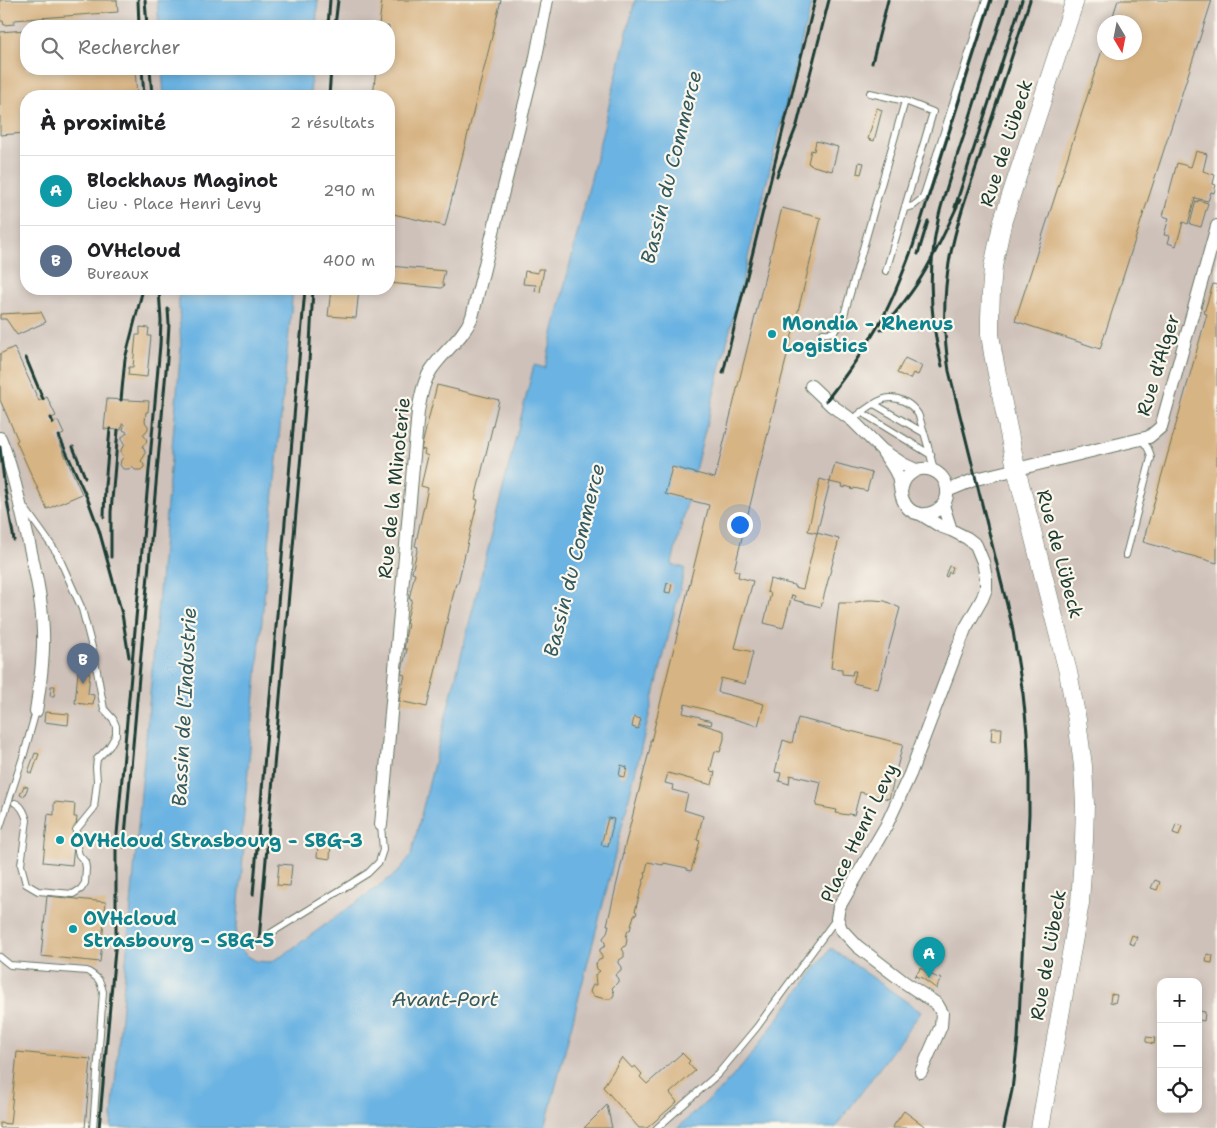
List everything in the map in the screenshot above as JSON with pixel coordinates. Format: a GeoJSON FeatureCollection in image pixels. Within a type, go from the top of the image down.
{"type":"FeatureCollection","features":[{"type":"Feature","properties":{"kind":"main road","name":"Rue de Lübeck"},"geometry":{"type":"LineString","coordinates":[[1040,1128],[1080,903],[1085,804],[1083,766],[1068,672],[1016,468],[990,334],[990,293],[1003,220],[1075,0]]}},
{"type":"Feature","properties":{"kind":"street","name":"Rue de la Minoterie"},"geometry":{"type":"LineString","coordinates":[[382,825],[418,412],[424,385],[430,371],[463,334],[472,317],[535,62],[547,0]]}},
{"type":"Feature","properties":{"kind":"street","name":"Rue d'Alger"},"geometry":{"type":"LineString","coordinates":[[976,479],[1149,437],[1161,427],[1217,226]]}},
{"type":"Feature","properties":{"kind":"street"},"geometry":{"type":"LineString","coordinates":[[811,386],[831,405],[856,416],[882,450],[898,476],[902,499],[915,513],[934,513],[943,505],[947,492],[946,483],[938,473]]}},
{"type":"Feature","properties":{"kind":"street"},"geometry":{"type":"LineString","coordinates":[[0,438],[12,470],[38,586],[42,613],[43,634],[40,684],[36,712]]}},
{"type":"Feature","properties":{"kind":"street"},"geometry":{"type":"LineString","coordinates":[[882,450],[916,470]]}},
{"type":"Feature","properties":{"kind":"street"},"geometry":{"type":"LineString","coordinates":[[901,492],[903,483],[908,475],[916,470],[925,468],[951,478],[976,479]]}},
{"type":"Feature","properties":{"kind":"street"},"geometry":{"type":"LineString","coordinates":[[947,492],[976,479]]}},
{"type":"Feature","properties":{"kind":"street"},"geometry":{"type":"LineString","coordinates":[[943,505],[951,530]]}},
{"type":"Feature","properties":{"kind":"street","name":"Place Henri Levy"},"geometry":{"type":"LineString","coordinates":[[922,514],[940,526],[976,544],[983,562],[986,589],[965,629],[910,774],[886,826],[839,907],[837,918],[841,929],[857,946],[904,982],[937,1004],[942,1013],[941,1026],[922,1072]]}},
{"type":"Feature","properties":{"kind":"lane"},"geometry":{"type":"LineString","coordinates":[[904,208],[913,206],[923,198],[986,0]]}},
{"type":"Feature","properties":{"kind":"lane"},"geometry":{"type":"LineString","coordinates":[[870,93],[905,101],[933,112],[886,271]]}},
{"type":"Feature","properties":{"kind":"lane"},"geometry":{"type":"LineString","coordinates":[[823,333],[829,334],[835,331],[842,322],[905,101]]}},
{"type":"Feature","properties":{"kind":"lane"},"geometry":{"type":"LineString","coordinates":[[931,455],[856,416],[885,399],[900,399],[909,404],[918,414],[938,473]]}},
{"type":"Feature","properties":{"kind":"lane"},"geometry":{"type":"LineString","coordinates":[[874,404],[924,433]]}},
{"type":"Feature","properties":{"kind":"lane"},"geometry":{"type":"LineString","coordinates":[[1126,555],[1151,458],[1150,450],[1140,439]]}},
{"type":"Feature","properties":{"kind":"lane"},"geometry":{"type":"LineString","coordinates":[[15,803],[25,813],[27,820],[21,865],[26,884],[38,891],[73,894],[81,889],[85,883],[86,868],[85,862],[79,855],[76,843],[76,830],[94,808],[97,758],[109,747],[116,735],[116,726],[113,719],[104,709],[94,655],[82,609],[57,553],[19,500]]}},
{"type":"Feature","properties":{"kind":"lane"},"geometry":{"type":"LineString","coordinates":[[0,827],[36,712]]}},
{"type":"Feature","properties":{"kind":"lane"},"geometry":{"type":"LineString","coordinates":[[271,934],[368,873],[379,862],[383,850],[382,825]]}},
{"type":"Feature","properties":{"kind":"lane"},"geometry":{"type":"LineString","coordinates":[[657,1128],[718,1074],[757,1027],[837,918]]}},
{"type":"Feature","properties":{"kind":"lane"},"geometry":{"type":"LineString","coordinates":[[0,957],[10,965],[87,971],[97,977],[101,983],[103,992],[93,1128]]}},
{"type":"Feature","properties":{"kind":"shaded area"},"geometry":{"type":"Polygon","coordinates":[[[0,0],[1217,0],[1217,1128],[0,1128],[0,0]]]}},
{"type":"Feature","properties":{"kind":"water"},"geometry":{"type":"Polygon","coordinates":[[[157,0],[318,0],[316,20],[159,20],[157,0]]]}},
{"type":"Feature","properties":{"kind":"water","name":"Avant-Port"},"geometry":{"type":"Polygon","coordinates":[[[635,0],[812,0],[672,563],[673,565],[685,568],[605,896],[545,1128],[111,1128],[181,347],[178,295],[292,295],[241,845],[244,846],[236,936],[239,947],[246,955],[256,961],[270,962],[282,956],[398,872],[411,855],[534,365],[545,368],[635,0]]]}},
{"type":"Feature","properties":{"kind":"water"},"geometry":{"type":"Polygon","coordinates":[[[162,75],[312,75],[310,90],[164,90],[162,75]]]}},
{"type":"Feature","properties":{"kind":"water"},"geometry":{"type":"Polygon","coordinates":[[[831,948],[921,1012],[835,1128],[677,1128],[721,1089],[744,1064],[831,948]]]}},
{"type":"Feature","properties":{"kind":"building"},"geometry":{"type":"Polygon","coordinates":[[[0,0],[117,0],[118,12],[14,20],[14,24],[4,25],[3,21],[0,21],[0,0]]]}},
{"type":"Feature","properties":{"kind":"building"},"geometry":{"type":"Polygon","coordinates":[[[382,0],[501,0],[445,226],[395,214],[395,90],[374,90],[375,75],[395,75],[395,20],[380,20],[382,0]]]}},
{"type":"Feature","properties":{"kind":"building"},"geometry":{"type":"Polygon","coordinates":[[[1118,0],[1212,0],[1100,349],[1015,321],[1099,60],[1142,60],[1142,15],[1113,15],[1118,0]]]}},
{"type":"Feature","properties":{"kind":"building"},"geometry":{"type":"Polygon","coordinates":[[[20,30],[20,75],[135,75],[137,90],[20,90],[20,133],[0,135],[0,32],[20,30]]]}},
{"type":"Feature","properties":{"kind":"building"},"geometry":{"type":"Polygon","coordinates":[[[877,108],[882,110],[874,141],[868,139],[877,108]]]}},
{"type":"Feature","properties":{"kind":"building"},"geometry":{"type":"Polygon","coordinates":[[[816,141],[838,147],[832,171],[808,163],[811,150],[814,151],[816,141]]]}},
{"type":"Feature","properties":{"kind":"building"},"geometry":{"type":"Polygon","coordinates":[[[1196,151],[1207,154],[1203,171],[1215,175],[1213,184],[1216,185],[1214,193],[1211,192],[1208,201],[1195,198],[1188,224],[1183,222],[1176,246],[1168,243],[1170,236],[1164,235],[1169,218],[1163,216],[1177,163],[1191,167],[1196,151]]]}},
{"type":"Feature","properties":{"kind":"building"},"geometry":{"type":"Polygon","coordinates":[[[859,162],[864,163],[861,174],[857,173],[859,162]]]}},
{"type":"Feature","properties":{"kind":"building"},"geometry":{"type":"Polygon","coordinates":[[[1198,200],[1208,203],[1201,227],[1190,224],[1196,201],[1198,202],[1198,200]]]}},
{"type":"Feature","properties":{"kind":"building"},"geometry":{"type":"Polygon","coordinates":[[[782,208],[821,218],[734,570],[739,571],[738,577],[753,581],[735,648],[753,652],[745,684],[721,678],[718,692],[764,704],[758,726],[685,704],[683,713],[712,721],[711,725],[698,723],[724,731],[720,752],[715,751],[710,771],[715,772],[712,785],[668,773],[665,783],[673,785],[672,790],[688,794],[684,810],[703,816],[697,840],[700,841],[691,871],[687,870],[687,868],[664,863],[663,865],[648,862],[635,911],[637,912],[634,915],[630,930],[628,930],[626,945],[622,949],[624,957],[618,961],[621,970],[615,975],[618,982],[612,988],[614,995],[611,999],[593,996],[590,992],[593,985],[596,985],[595,975],[600,971],[597,969],[596,964],[602,959],[600,949],[606,946],[603,938],[607,933],[609,925],[607,925],[623,853],[709,505],[665,494],[672,467],[715,478],[782,208]]]}},
{"type":"Feature","properties":{"kind":"building"},"geometry":{"type":"Polygon","coordinates":[[[395,266],[445,271],[442,282],[444,286],[441,288],[395,284],[395,266]]]}},
{"type":"Feature","properties":{"kind":"building"},"geometry":{"type":"Polygon","coordinates":[[[538,269],[544,269],[540,292],[535,291],[536,285],[523,284],[525,271],[538,273],[538,269]]]}},
{"type":"Feature","properties":{"kind":"building"},"geometry":{"type":"Polygon","coordinates":[[[1213,284],[1217,285],[1217,563],[1143,542],[1207,314],[1204,313],[1213,284]]]}},
{"type":"Feature","properties":{"kind":"building"},"geometry":{"type":"Polygon","coordinates":[[[330,295],[358,295],[356,318],[328,316],[330,295]]]}},
{"type":"Feature","properties":{"kind":"building"},"geometry":{"type":"Polygon","coordinates":[[[41,312],[46,322],[17,335],[6,319],[0,319],[0,314],[41,312]]]}},
{"type":"Feature","properties":{"kind":"building"},"geometry":{"type":"Polygon","coordinates":[[[140,327],[149,328],[148,336],[151,336],[147,377],[128,375],[129,367],[133,367],[136,335],[140,335],[140,327]]]}},
{"type":"Feature","properties":{"kind":"building"},"geometry":{"type":"Polygon","coordinates":[[[14,347],[39,401],[47,397],[56,416],[50,419],[52,423],[58,421],[64,434],[57,437],[82,494],[47,509],[16,441],[18,440],[0,400],[0,354],[14,347]]]}},
{"type":"Feature","properties":{"kind":"building"},"geometry":{"type":"Polygon","coordinates":[[[905,358],[922,366],[918,375],[913,373],[910,379],[897,373],[905,358]]]}},
{"type":"Feature","properties":{"kind":"building"},"geometry":{"type":"Polygon","coordinates":[[[437,385],[499,400],[475,499],[478,500],[458,583],[456,583],[427,707],[399,701],[405,675],[401,674],[407,649],[404,649],[408,624],[406,623],[412,599],[409,599],[415,573],[412,572],[418,547],[415,546],[428,488],[421,486],[428,456],[424,454],[425,450],[421,449],[437,385]]]}},
{"type":"Feature","properties":{"kind":"building"},"geometry":{"type":"Polygon","coordinates":[[[107,399],[149,401],[145,422],[148,429],[143,435],[147,442],[142,446],[145,455],[141,461],[144,467],[141,470],[135,470],[132,466],[129,469],[123,469],[120,465],[124,457],[121,450],[125,445],[122,437],[127,432],[123,430],[124,424],[122,424],[121,430],[104,429],[107,399]]]}},
{"type":"Feature","properties":{"kind":"building"},"geometry":{"type":"Polygon","coordinates":[[[835,463],[872,473],[867,491],[854,488],[853,490],[852,488],[845,486],[845,488],[842,487],[843,485],[830,482],[835,463]]]}},
{"type":"Feature","properties":{"kind":"building"},"geometry":{"type":"Polygon","coordinates":[[[820,479],[830,482],[817,533],[808,531],[820,479]]]}},
{"type":"Feature","properties":{"kind":"building"},"geometry":{"type":"Polygon","coordinates":[[[817,533],[839,539],[821,607],[794,600],[795,596],[792,595],[783,628],[764,623],[771,593],[767,592],[770,579],[803,589],[817,533]]]}},
{"type":"Feature","properties":{"kind":"building"},"geometry":{"type":"Polygon","coordinates":[[[949,566],[953,567],[947,577],[945,576],[949,566]]]}},
{"type":"Feature","properties":{"kind":"building"},"geometry":{"type":"Polygon","coordinates":[[[667,583],[672,584],[670,593],[665,592],[667,583]]]}},
{"type":"Feature","properties":{"kind":"building"},"geometry":{"type":"Polygon","coordinates":[[[867,600],[885,601],[900,608],[878,689],[853,683],[856,671],[853,671],[852,675],[842,674],[842,669],[831,668],[839,603],[867,600]]]}},
{"type":"Feature","properties":{"kind":"building"},"geometry":{"type":"Polygon","coordinates":[[[80,651],[87,652],[85,672],[90,673],[88,694],[94,695],[93,705],[75,703],[80,651]]]}},
{"type":"Feature","properties":{"kind":"building"},"geometry":{"type":"Polygon","coordinates":[[[51,686],[55,686],[54,696],[50,696],[51,686]]]}},
{"type":"Feature","properties":{"kind":"building"},"geometry":{"type":"Polygon","coordinates":[[[45,712],[69,714],[68,725],[44,722],[45,712]]]}},
{"type":"Feature","properties":{"kind":"building"},"geometry":{"type":"Polygon","coordinates":[[[634,717],[641,719],[638,729],[632,727],[634,717]]]}},
{"type":"Feature","properties":{"kind":"building"},"geometry":{"type":"Polygon","coordinates":[[[798,718],[903,744],[889,799],[860,792],[854,815],[848,815],[836,813],[837,810],[816,806],[821,782],[790,775],[789,784],[779,781],[781,773],[775,772],[783,740],[792,743],[798,718]]]}},
{"type":"Feature","properties":{"kind":"building"},"geometry":{"type":"Polygon","coordinates":[[[992,728],[1002,728],[1001,742],[991,741],[992,728]]]}},
{"type":"Feature","properties":{"kind":"building"},"geometry":{"type":"Polygon","coordinates":[[[35,753],[39,754],[32,774],[28,772],[35,753]]]}},
{"type":"Feature","properties":{"kind":"building"},"geometry":{"type":"Polygon","coordinates":[[[621,765],[627,767],[625,777],[619,776],[621,765]]]}},
{"type":"Feature","properties":{"kind":"building"},"geometry":{"type":"Polygon","coordinates":[[[24,786],[28,787],[24,797],[20,795],[24,786]]]}},
{"type":"Feature","properties":{"kind":"building","name":"OVHcloud Strasbourg - SBG-3"},"geometry":{"type":"Polygon","coordinates":[[[54,802],[75,804],[74,817],[77,817],[72,865],[43,862],[48,814],[54,815],[54,802]]]}},
{"type":"Feature","properties":{"kind":"building"},"geometry":{"type":"Polygon","coordinates":[[[608,818],[614,819],[608,846],[601,845],[608,818]]]}},
{"type":"Feature","properties":{"kind":"building"},"geometry":{"type":"Polygon","coordinates":[[[1176,824],[1182,826],[1179,835],[1173,833],[1176,824]]]}},
{"type":"Feature","properties":{"kind":"building"},"geometry":{"type":"Polygon","coordinates":[[[314,840],[331,840],[330,859],[317,857],[318,845],[314,845],[314,840]]]}},
{"type":"Feature","properties":{"kind":"building"},"geometry":{"type":"Polygon","coordinates":[[[279,864],[292,865],[290,886],[277,885],[279,864]]]}},
{"type":"Feature","properties":{"kind":"building"},"geometry":{"type":"Polygon","coordinates":[[[1155,880],[1160,882],[1157,890],[1151,888],[1155,880]]]}},
{"type":"Feature","properties":{"kind":"building","name":"OVHcloud Strasbourg - SBG-5"},"geometry":{"type":"Polygon","coordinates":[[[47,896],[106,902],[100,962],[41,956],[47,896]]]}},
{"type":"Feature","properties":{"kind":"building"},"geometry":{"type":"Polygon","coordinates":[[[1132,935],[1137,937],[1134,945],[1129,943],[1132,935]]]}},
{"type":"Feature","properties":{"kind":"building"},"geometry":{"type":"Polygon","coordinates":[[[1207,954],[1213,955],[1212,963],[1206,962],[1207,954]]]}},
{"type":"Feature","properties":{"kind":"building"},"geometry":{"type":"Polygon","coordinates":[[[920,967],[926,972],[942,979],[937,989],[922,978],[914,976],[920,967]]]}},
{"type":"Feature","properties":{"kind":"building"},"geometry":{"type":"Polygon","coordinates":[[[1111,994],[1117,995],[1115,1003],[1110,1002],[1111,994]]]}},
{"type":"Feature","properties":{"kind":"building"},"geometry":{"type":"Polygon","coordinates":[[[1202,1012],[1205,1012],[1204,1021],[1202,1021],[1202,1012]]]}},
{"type":"Feature","properties":{"kind":"building"},"geometry":{"type":"Polygon","coordinates":[[[1146,1037],[1155,1038],[1154,1044],[1146,1042],[1146,1037]]]}},
{"type":"Feature","properties":{"kind":"building"},"geometry":{"type":"Polygon","coordinates":[[[17,1052],[91,1059],[85,1128],[0,1128],[0,1123],[10,1124],[17,1052]]]}},
{"type":"Feature","properties":{"kind":"building"},"geometry":{"type":"Polygon","coordinates":[[[682,1053],[690,1061],[688,1063],[695,1071],[670,1093],[677,1102],[647,1128],[639,1128],[603,1087],[622,1057],[632,1068],[635,1066],[642,1074],[640,1077],[647,1084],[682,1053]]]}},
{"type":"Feature","properties":{"kind":"building"},"geometry":{"type":"Polygon","coordinates":[[[607,1105],[612,1128],[584,1128],[607,1105]]]}},
{"type":"Feature","properties":{"kind":"building"},"geometry":{"type":"Polygon","coordinates":[[[904,1111],[927,1128],[892,1128],[904,1111]]]}},
{"type":"Feature","properties":{"kind":"railway"},"geometry":{"type":"LineString","coordinates":[[138,0],[139,20]]}},
{"type":"Feature","properties":{"kind":"railway"},"geometry":{"type":"LineString","coordinates":[[145,0],[147,20]]}},
{"type":"Feature","properties":{"kind":"railway"},"geometry":{"type":"LineString","coordinates":[[328,20],[330,0]]}},
{"type":"Feature","properties":{"kind":"railway"},"geometry":{"type":"LineString","coordinates":[[336,20],[338,0]]}},
{"type":"Feature","properties":{"kind":"railway"},"geometry":{"type":"LineString","coordinates":[[723,373],[815,0]]}},
{"type":"Feature","properties":{"kind":"railway"},"geometry":{"type":"LineString","coordinates":[[777,176],[797,125],[829,0]]}},
{"type":"Feature","properties":{"kind":"railway"},"geometry":{"type":"LineString","coordinates":[[872,63],[888,0]]}},
{"type":"Feature","properties":{"kind":"railway"},"geometry":{"type":"LineString","coordinates":[[826,401],[870,339],[887,309],[899,282],[913,246],[991,0]]}},
{"type":"Feature","properties":{"kind":"railway"},"geometry":{"type":"LineString","coordinates":[[942,366],[932,310],[931,290],[935,234],[946,191],[1007,0]]}},
{"type":"Feature","properties":{"kind":"railway"},"geometry":{"type":"LineString","coordinates":[[955,207],[1022,0]]}},
{"type":"Feature","properties":{"kind":"railway"},"geometry":{"type":"LineString","coordinates":[[981,152],[1030,0]]}},
{"type":"Feature","properties":{"kind":"railway"},"geometry":{"type":"LineString","coordinates":[[142,75],[144,90]]}},
{"type":"Feature","properties":{"kind":"railway"},"geometry":{"type":"LineString","coordinates":[[150,75],[152,90]]}},
{"type":"Feature","properties":{"kind":"railway"},"geometry":{"type":"LineString","coordinates":[[329,90],[331,75]]}},
{"type":"Feature","properties":{"kind":"railway"},"geometry":{"type":"LineString","coordinates":[[983,147],[960,215],[950,257],[945,300],[945,328],[949,371],[1012,625],[1027,732],[1029,814],[1018,1039],[1012,1090],[1004,1128]]}},
{"type":"Feature","properties":{"kind":"railway"},"geometry":{"type":"LineString","coordinates":[[881,330],[920,279],[939,245],[960,200]]}},
{"type":"Feature","properties":{"kind":"railway"},"geometry":{"type":"LineString","coordinates":[[918,254],[928,221]]}},
{"type":"Feature","properties":{"kind":"railway"},"geometry":{"type":"LineString","coordinates":[[121,400],[125,359],[141,295]]}},
{"type":"Feature","properties":{"kind":"railway"},"geometry":{"type":"LineString","coordinates":[[99,1128],[116,939],[116,846],[160,345],[159,295]]}},
{"type":"Feature","properties":{"kind":"railway"},"geometry":{"type":"LineString","coordinates":[[253,895],[304,295]]}},
{"type":"Feature","properties":{"kind":"railway"},"geometry":{"type":"LineString","coordinates":[[259,940],[309,362],[313,295]]}},
{"type":"Feature","properties":{"kind":"railway"},"geometry":{"type":"LineString","coordinates":[[124,847],[167,359],[168,309]]}},
{"type":"Feature","properties":{"kind":"railway"},"geometry":{"type":"LineString","coordinates":[[26,358],[43,399]]}},
{"type":"Feature","properties":{"kind":"railway"},"geometry":{"type":"LineString","coordinates":[[51,418],[53,423]]}},
{"type":"Feature","properties":{"kind":"railway"},"geometry":{"type":"LineString","coordinates":[[104,517],[110,429]]}},
{"type":"Feature","properties":{"kind":"railway"},"geometry":{"type":"LineString","coordinates":[[111,557],[111,512],[118,430]]}},
{"type":"Feature","properties":{"kind":"railway"},"geometry":{"type":"LineString","coordinates":[[59,436],[88,500],[99,530],[122,614],[129,657]]}},
{"type":"Feature","properties":{"kind":"railway"},"geometry":{"type":"LineString","coordinates":[[0,447],[14,540]]}},
{"type":"Feature","properties":{"kind":"railway"},"geometry":{"type":"LineString","coordinates":[[73,447],[85,477]]}},
{"type":"Feature","properties":{"kind":"place","name":"Mondia - Rhenus Logistics"},"geometry":{"type":"Point","coordinates":[772,334]}},
{"type":"Feature","properties":{"kind":"place","name":"OVHcloud"},"geometry":{"type":"Point","coordinates":[83,684]}},
{"type":"Feature","properties":{"kind":"place","name":"OVHcloud Strasbourg - SBG-3"},"geometry":{"type":"Point","coordinates":[60,840]}},
{"type":"Feature","properties":{"kind":"place","name":"OVHcloud Strasbourg - SBG-5"},"geometry":{"type":"Point","coordinates":[73,929]}},
{"type":"Feature","properties":{"kind":"place","name":"Blockhaus Maginot"},"geometry":{"type":"Point","coordinates":[929,978]}},
{"type":"Feature","properties":{"kind":"water label","name":"Bassin du Commerce"},"geometry":{"type":"Point","coordinates":[671,167]}},
{"type":"Feature","properties":{"kind":"water label","name":"Bassin du Commerce"},"geometry":{"type":"Point","coordinates":[574,560]}},
{"type":"Feature","properties":{"kind":"water label","name":"Bassin de l'Industrie"},"geometry":{"type":"Point","coordinates":[184,707]}}]}
